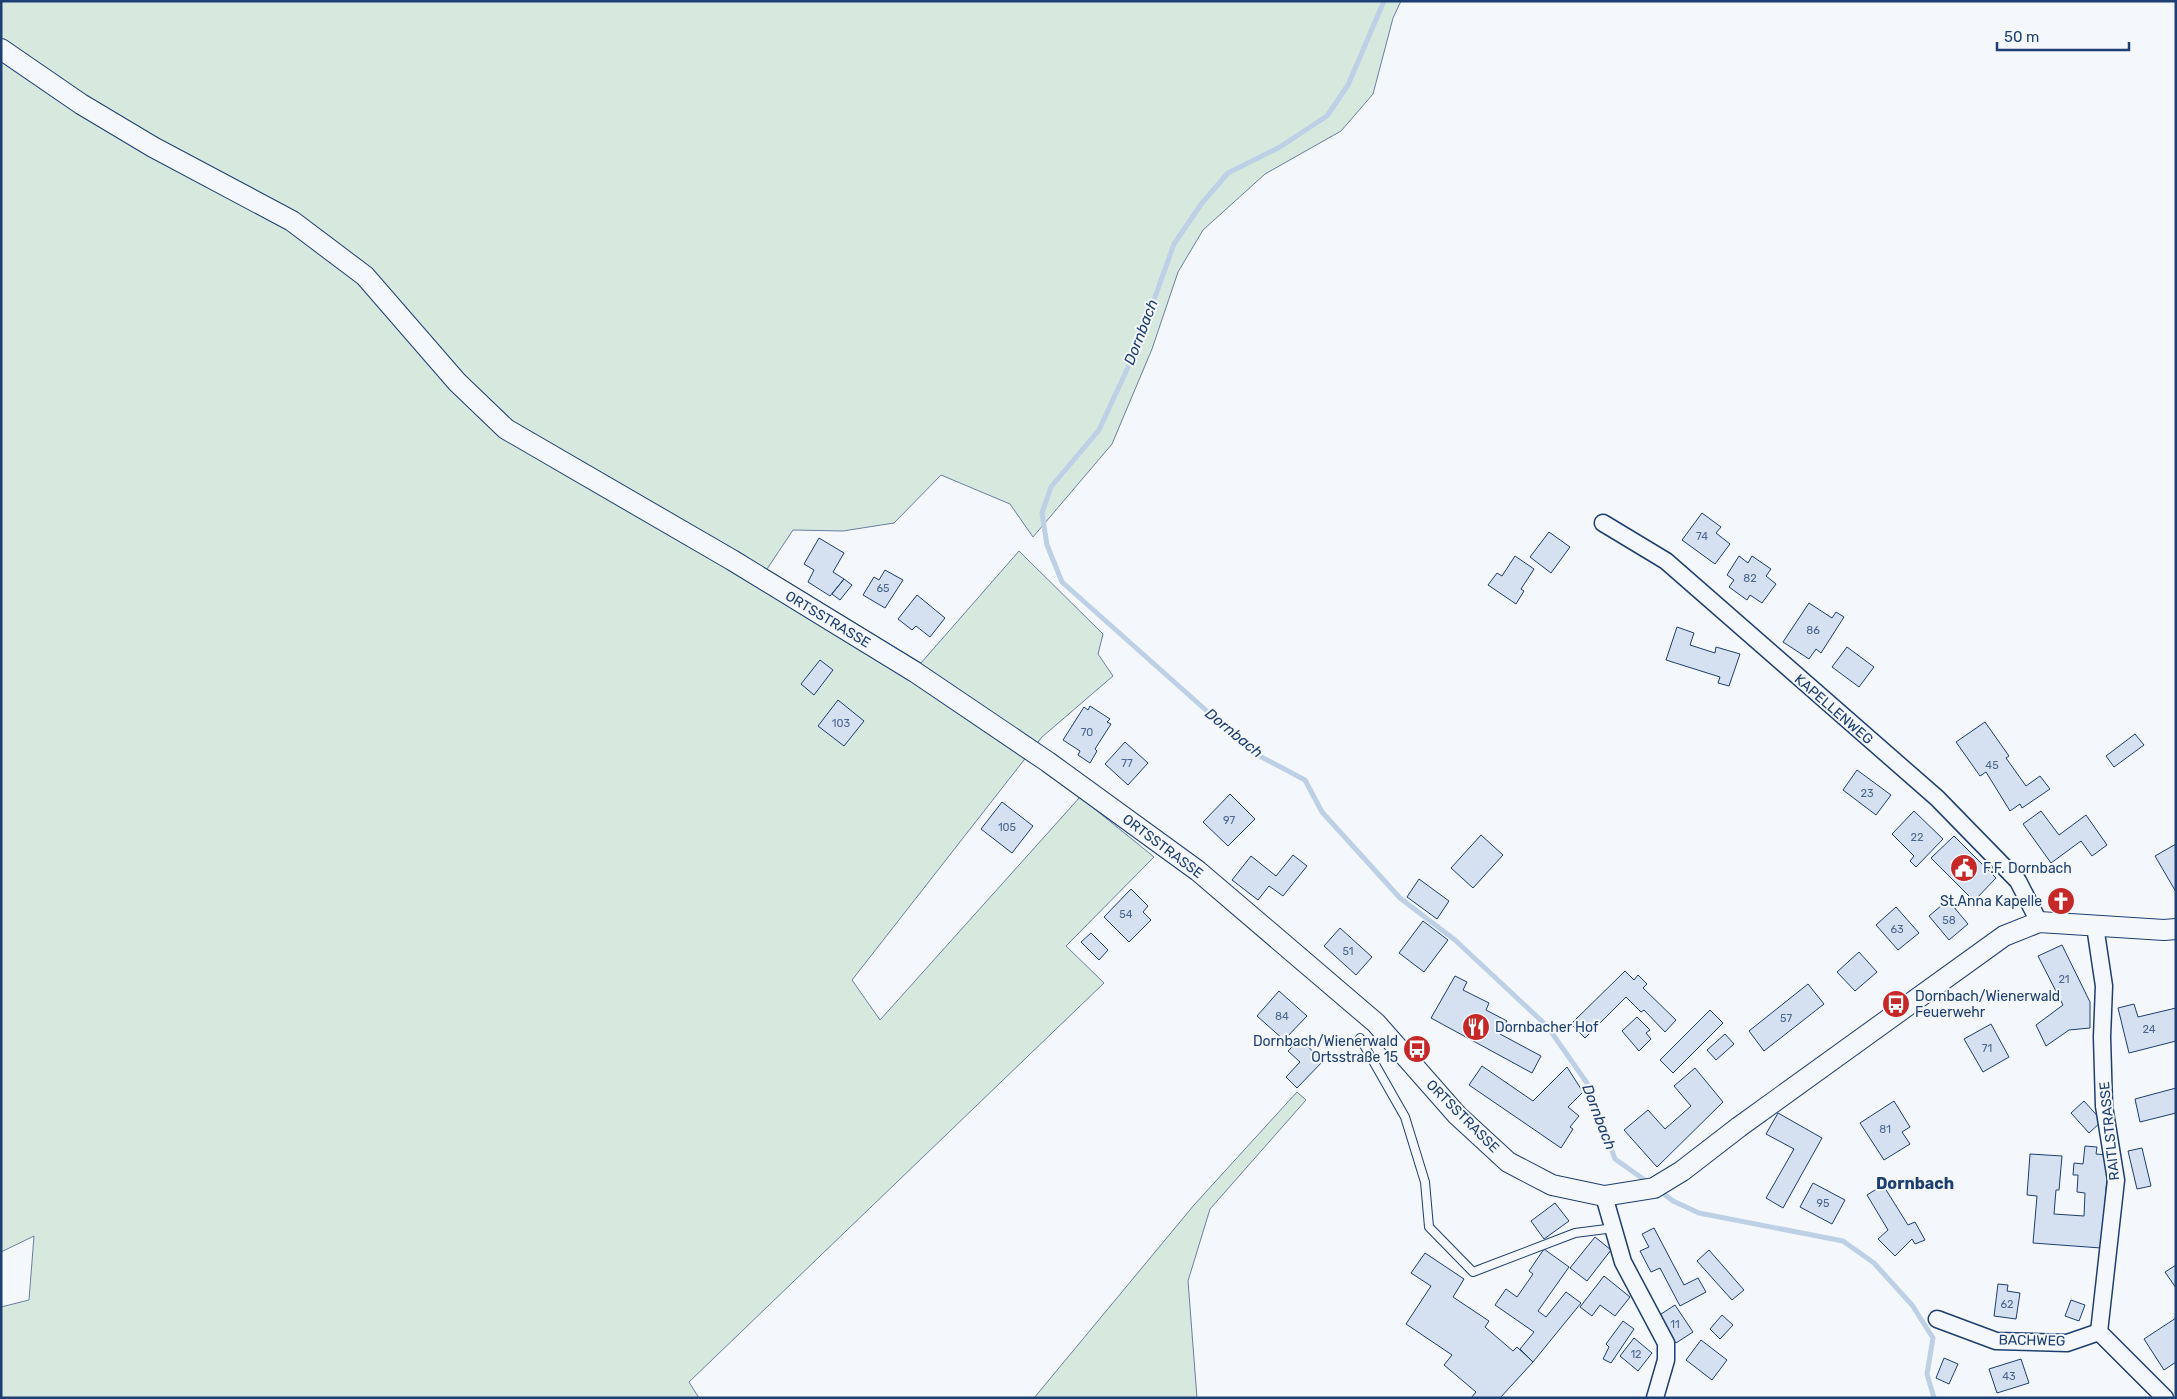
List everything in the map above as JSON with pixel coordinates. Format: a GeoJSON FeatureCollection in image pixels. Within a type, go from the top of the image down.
{"type":"FeatureCollection","features":[{"type":"Feature","properties":{"kind":"street","name":"ORTSSTRASSE"},"geometry":{"type":"LineString","coordinates":[[1,49],[81,104],[153,148],[292,221],[365,276],[457,382],[506,429],[732,560],[915,672],[1048,762],[1198,871],[1376,1023],[1457,1115],[1508,1162],[1552,1185],[1604,1196],[1654,1188],[1682,1171],[1747,1121],[2004,936],[2040,922],[2164,930],[2176,929]]}},
{"type":"Feature","properties":{"kind":"street","name":"KAPELLENWEG"},"geometry":{"type":"LineString","coordinates":[[1602,523],[1666,561],[1937,798],[2018,881],[2040,922]]}},
{"type":"Feature","properties":{"kind":"street","name":"RAITLSTRASSE"},"geometry":{"type":"LineString","coordinates":[[2094,926],[2104,986],[2102,1037],[2104,1106],[2116,1180],[2099,1332]]}},
{"type":"Feature","properties":{"kind":"street"},"geometry":{"type":"LineString","coordinates":[[1604,1196],[1623,1262],[1666,1344],[1666,1360],[1655,1398]]}},
{"type":"Feature","properties":{"kind":"street","name":"BACHWEG"},"geometry":{"type":"LineString","coordinates":[[1937,1319],[1996,1341],[2067,1343],[2099,1332]]}},
{"type":"Feature","properties":{"kind":"street"},"geometry":{"type":"LineString","coordinates":[[2099,1332],[2165,1398]]}},
{"type":"Feature","properties":{"kind":"lane"},"geometry":{"type":"LineString","coordinates":[[1360,1038],[1405,1117],[1425,1182],[1429,1227],[1472,1272],[1575,1232],[1614,1228]]}},
{"type":"Feature","properties":{"kind":"shaded area"},"geometry":{"type":"Polygon","coordinates":[[[1,1],[1401,1],[1393,18],[1373,94],[1341,131],[1265,174],[1203,230],[1178,272],[1152,349],[1112,444],[1033,537],[1010,504],[941,475],[894,523],[843,531],[793,530],[767,569],[921,663],[1019,551],[1103,634],[1098,654],[1113,676],[1042,737],[852,980],[880,1020],[1080,797],[1154,857],[1066,946],[1104,983],[689,1382],[699,1398],[1,1398],[1,1307],[29,1300],[34,1236],[1,1252],[1,1]]]}},
{"type":"Feature","properties":{"kind":"shaded area"},"geometry":{"type":"Polygon","coordinates":[[[1297,1092],[1306,1100],[1210,1209],[1188,1281],[1197,1398],[1034,1398],[1194,1205],[1297,1092]]]}},
{"type":"Feature","properties":{"kind":"building"},"geometry":{"type":"Polygon","coordinates":[[[1702,513],[1721,527],[1716,533],[1730,544],[1715,564],[1682,540],[1702,513]]]}},
{"type":"Feature","properties":{"kind":"building"},"geometry":{"type":"Polygon","coordinates":[[[1549,532],[1570,547],[1551,573],[1530,557],[1549,532]]]}},
{"type":"Feature","properties":{"kind":"building"},"geometry":{"type":"Polygon","coordinates":[[[819,538],[844,553],[833,572],[844,579],[830,596],[808,582],[814,570],[804,564],[819,538]]]}},
{"type":"Feature","properties":{"kind":"building"},"geometry":{"type":"Polygon","coordinates":[[[1515,556],[1534,569],[1521,589],[1524,591],[1516,604],[1488,585],[1497,573],[1502,576],[1515,556]]]}},
{"type":"Feature","properties":{"kind":"building"},"geometry":{"type":"Polygon","coordinates":[[[1739,556],[1748,563],[1752,556],[1771,569],[1766,576],[1776,584],[1762,603],[1750,595],[1747,600],[1729,587],[1734,580],[1727,575],[1739,556]]]}},
{"type":"Feature","properties":{"kind":"building"},"geometry":{"type":"Polygon","coordinates":[[[885,570],[903,580],[885,608],[863,595],[874,577],[879,580],[885,570]]]}},
{"type":"Feature","properties":{"kind":"building"},"geometry":{"type":"Polygon","coordinates":[[[844,579],[852,585],[840,600],[832,594],[844,579]]]}},
{"type":"Feature","properties":{"kind":"building"},"geometry":{"type":"Polygon","coordinates":[[[917,595],[945,618],[930,637],[916,626],[912,630],[898,619],[917,595]]]}},
{"type":"Feature","properties":{"kind":"building"},"geometry":{"type":"Polygon","coordinates":[[[1809,603],[1832,618],[1836,612],[1844,617],[1821,653],[1816,649],[1809,659],[1783,642],[1809,603]]]}},
{"type":"Feature","properties":{"kind":"building"},"geometry":{"type":"Polygon","coordinates":[[[1677,627],[1694,633],[1690,645],[1715,653],[1716,647],[1740,654],[1729,686],[1718,683],[1720,677],[1666,660],[1677,627]]]}},
{"type":"Feature","properties":{"kind":"building"},"geometry":{"type":"Polygon","coordinates":[[[1847,647],[1874,667],[1859,687],[1832,667],[1847,647]]]}},
{"type":"Feature","properties":{"kind":"building"},"geometry":{"type":"Polygon","coordinates":[[[820,660],[833,670],[814,695],[801,684],[820,660]]]}},
{"type":"Feature","properties":{"kind":"building"},"geometry":{"type":"Polygon","coordinates":[[[838,700],[864,721],[844,746],[818,726],[838,700]]]}},
{"type":"Feature","properties":{"kind":"building"},"geometry":{"type":"Polygon","coordinates":[[[1090,706],[1110,719],[1107,722],[1111,724],[1095,749],[1097,751],[1090,763],[1078,755],[1080,751],[1063,740],[1084,707],[1088,710],[1090,706]]]}},
{"type":"Feature","properties":{"kind":"building"},"geometry":{"type":"Polygon","coordinates":[[[1985,722],[2009,756],[2006,758],[2026,786],[2040,776],[2050,789],[2022,808],[2020,804],[2010,811],[1986,772],[1980,776],[1956,742],[1985,722]]]}},
{"type":"Feature","properties":{"kind":"building"},"geometry":{"type":"Polygon","coordinates":[[[2135,734],[2144,745],[2114,767],[2106,756],[2135,734]]]}},
{"type":"Feature","properties":{"kind":"building"},"geometry":{"type":"Polygon","coordinates":[[[1125,742],[1148,763],[1128,785],[1105,764],[1125,742]]]}},
{"type":"Feature","properties":{"kind":"building"},"geometry":{"type":"Polygon","coordinates":[[[1857,770],[1891,795],[1876,815],[1843,790],[1857,770]]]}},
{"type":"Feature","properties":{"kind":"building"},"geometry":{"type":"Polygon","coordinates":[[[1230,794],[1255,819],[1228,846],[1203,822],[1230,794]]]}},
{"type":"Feature","properties":{"kind":"building"},"geometry":{"type":"Polygon","coordinates":[[[1002,802],[1033,826],[1012,853],[981,829],[1002,802]]]}},
{"type":"Feature","properties":{"kind":"building"},"geometry":{"type":"Polygon","coordinates":[[[1914,811],[1943,839],[1916,867],[1910,861],[1914,856],[1892,834],[1914,811]]]}},
{"type":"Feature","properties":{"kind":"building"},"geometry":{"type":"Polygon","coordinates":[[[2041,811],[2059,835],[2086,815],[2107,845],[2092,856],[2081,841],[2051,863],[2023,824],[2041,811]]]}},
{"type":"Feature","properties":{"kind":"building"},"geometry":{"type":"Polygon","coordinates":[[[1481,835],[1503,855],[1473,888],[1451,868],[1481,835]]]}},
{"type":"Feature","properties":{"kind":"building","name":"F.F. Dornbach"},"geometry":{"type":"Polygon","coordinates":[[[1954,836],[1996,878],[1974,901],[1931,858],[1954,836]]]}},
{"type":"Feature","properties":{"kind":"building"},"geometry":{"type":"Polygon","coordinates":[[[2176,844],[2176,892],[2155,856],[2176,844]]]}},
{"type":"Feature","properties":{"kind":"building"},"geometry":{"type":"Polygon","coordinates":[[[1293,855],[1307,866],[1283,896],[1269,886],[1258,900],[1232,880],[1251,856],[1276,876],[1293,855]]]}},
{"type":"Feature","properties":{"kind":"building"},"geometry":{"type":"Polygon","coordinates":[[[1419,879],[1449,901],[1437,919],[1407,897],[1419,879]]]}},
{"type":"Feature","properties":{"kind":"building"},"geometry":{"type":"Polygon","coordinates":[[[1131,889],[1148,906],[1143,912],[1151,920],[1129,942],[1104,917],[1131,889]]]}},
{"type":"Feature","properties":{"kind":"building"},"geometry":{"type":"Polygon","coordinates":[[[1948,900],[1968,924],[1949,940],[1929,916],[1948,900]]]}},
{"type":"Feature","properties":{"kind":"building"},"geometry":{"type":"Polygon","coordinates":[[[1896,907],[1919,933],[1898,950],[1876,925],[1896,907]]]}},
{"type":"Feature","properties":{"kind":"building"},"geometry":{"type":"Polygon","coordinates":[[[1423,921],[1448,940],[1424,972],[1399,953],[1423,921]]]}},
{"type":"Feature","properties":{"kind":"building"},"geometry":{"type":"Polygon","coordinates":[[[1340,928],[1372,957],[1356,975],[1324,946],[1340,928]]]}},
{"type":"Feature","properties":{"kind":"building"},"geometry":{"type":"Polygon","coordinates":[[[1091,933],[1108,950],[1099,960],[1081,942],[1091,933]]]}},
{"type":"Feature","properties":{"kind":"building"},"geometry":{"type":"Polygon","coordinates":[[[2062,945],[2090,1002],[2090,1028],[2069,1030],[2046,1046],[2036,1025],[2063,1005],[2038,956],[2062,945]]]}},
{"type":"Feature","properties":{"kind":"building"},"geometry":{"type":"Polygon","coordinates":[[[1859,952],[1877,972],[1855,991],[1837,972],[1859,952]]]}},
{"type":"Feature","properties":{"kind":"building"},"geometry":{"type":"Polygon","coordinates":[[[1625,971],[1634,980],[1638,975],[1647,984],[1643,988],[1676,1020],[1665,1032],[1644,1010],[1641,1012],[1626,997],[1585,1038],[1571,1024],[1625,971]]]}},
{"type":"Feature","properties":{"kind":"building","name":"Dornbacher Hof"},"geometry":{"type":"Polygon","coordinates":[[[1455,976],[1467,982],[1463,990],[1489,1003],[1486,1010],[1507,1021],[1500,1034],[1541,1056],[1532,1073],[1431,1018],[1455,976]]]}},
{"type":"Feature","properties":{"kind":"building"},"geometry":{"type":"Polygon","coordinates":[[[1808,984],[1824,1004],[1764,1051],[1749,1031],[1808,984]]]}},
{"type":"Feature","properties":{"kind":"building"},"geometry":{"type":"Polygon","coordinates":[[[1279,991],[1307,1016],[1284,1040],[1257,1016],[1279,991]]]}},
{"type":"Feature","properties":{"kind":"building"},"geometry":{"type":"Polygon","coordinates":[[[2134,1004],[2138,1017],[2176,1008],[2176,1041],[2129,1053],[2118,1008],[2134,1004]]]}},
{"type":"Feature","properties":{"kind":"building"},"geometry":{"type":"Polygon","coordinates":[[[1710,1010],[1723,1023],[1673,1073],[1660,1060],[1710,1010]]]}},
{"type":"Feature","properties":{"kind":"building"},"geometry":{"type":"Polygon","coordinates":[[[1637,1017],[1650,1030],[1646,1033],[1651,1039],[1639,1051],[1622,1031],[1637,1017]]]}},
{"type":"Feature","properties":{"kind":"building"},"geometry":{"type":"Polygon","coordinates":[[[1991,1024],[2009,1057],[1983,1072],[1964,1039],[1991,1024]]]}},
{"type":"Feature","properties":{"kind":"building"},"geometry":{"type":"Polygon","coordinates":[[[1725,1034],[1734,1044],[1716,1060],[1707,1050],[1725,1034]]]}},
{"type":"Feature","properties":{"kind":"building"},"geometry":{"type":"Polygon","coordinates":[[[1300,1039],[1323,1061],[1297,1088],[1286,1077],[1300,1062],[1288,1051],[1300,1039]]]}},
{"type":"Feature","properties":{"kind":"building"},"geometry":{"type":"Polygon","coordinates":[[[1482,1066],[1533,1101],[1567,1067],[1583,1092],[1568,1107],[1579,1116],[1570,1127],[1573,1129],[1561,1148],[1469,1085],[1482,1066]]]}},
{"type":"Feature","properties":{"kind":"building"},"geometry":{"type":"Polygon","coordinates":[[[1695,1068],[1723,1102],[1657,1167],[1624,1130],[1648,1110],[1665,1129],[1691,1106],[1674,1086],[1695,1068]]]}},
{"type":"Feature","properties":{"kind":"building"},"geometry":{"type":"Polygon","coordinates":[[[2176,1088],[2176,1113],[2140,1122],[2135,1099],[2176,1088]]]}},
{"type":"Feature","properties":{"kind":"building"},"geometry":{"type":"Polygon","coordinates":[[[1894,1101],[1910,1127],[1902,1132],[1910,1144],[1884,1160],[1860,1123],[1894,1101]]]}},
{"type":"Feature","properties":{"kind":"building"},"geometry":{"type":"Polygon","coordinates":[[[2084,1101],[2102,1121],[2089,1133],[2071,1113],[2084,1101]]]}},
{"type":"Feature","properties":{"kind":"building"},"geometry":{"type":"Polygon","coordinates":[[[1778,1113],[1822,1138],[1783,1208],[1766,1198],[1794,1149],[1766,1134],[1778,1113]]]}},
{"type":"Feature","properties":{"kind":"building"},"geometry":{"type":"Polygon","coordinates":[[[2085,1146],[2097,1147],[2096,1154],[2109,1155],[2101,1248],[2033,1243],[2037,1196],[2027,1195],[2030,1154],[2062,1156],[2059,1190],[2056,1190],[2054,1214],[2084,1216],[2085,1193],[2077,1192],[2078,1175],[2073,1175],[2074,1163],[2083,1164],[2085,1146]]]}},
{"type":"Feature","properties":{"kind":"building"},"geometry":{"type":"Polygon","coordinates":[[[2142,1148],[2151,1186],[2137,1189],[2128,1151],[2142,1148]]]}},
{"type":"Feature","properties":{"kind":"building"},"geometry":{"type":"Polygon","coordinates":[[[1813,1183],[1845,1200],[1832,1224],[1800,1207],[1813,1183]]]}},
{"type":"Feature","properties":{"kind":"building"},"geometry":{"type":"Polygon","coordinates":[[[1883,1185],[1908,1225],[1915,1222],[1925,1240],[1915,1244],[1912,1239],[1895,1256],[1878,1239],[1888,1230],[1867,1195],[1883,1185]]]}},
{"type":"Feature","properties":{"kind":"building"},"geometry":{"type":"Polygon","coordinates":[[[1555,1203],[1569,1221],[1544,1239],[1531,1221],[1555,1203]]]}},
{"type":"Feature","properties":{"kind":"building"},"geometry":{"type":"Polygon","coordinates":[[[1654,1228],[1684,1285],[1698,1278],[1706,1292],[1680,1306],[1660,1268],[1651,1272],[1640,1251],[1649,1247],[1642,1234],[1654,1228]]]}},
{"type":"Feature","properties":{"kind":"building"},"geometry":{"type":"Polygon","coordinates":[[[1595,1237],[1611,1250],[1587,1281],[1570,1268],[1595,1237]]]}},
{"type":"Feature","properties":{"kind":"building"},"geometry":{"type":"Polygon","coordinates":[[[1544,1249],[1569,1267],[1538,1311],[1546,1317],[1566,1292],[1581,1303],[1533,1362],[1520,1349],[1534,1332],[1495,1305],[1506,1289],[1517,1297],[1533,1274],[1529,1271],[1544,1249]]]}},
{"type":"Feature","properties":{"kind":"building"},"geometry":{"type":"Polygon","coordinates":[[[1709,1250],[1744,1290],[1732,1300],[1697,1261],[1709,1250]]]}},
{"type":"Feature","properties":{"kind":"building"},"geometry":{"type":"Polygon","coordinates":[[[1425,1253],[1464,1279],[1453,1297],[1489,1321],[1485,1327],[1513,1351],[1517,1347],[1533,1362],[1500,1398],[1471,1398],[1476,1392],[1444,1365],[1452,1355],[1406,1324],[1431,1286],[1411,1273],[1425,1253]]]}},
{"type":"Feature","properties":{"kind":"building"},"geometry":{"type":"Polygon","coordinates":[[[2176,1265],[2176,1288],[2165,1272],[2176,1265]]]}},
{"type":"Feature","properties":{"kind":"building"},"geometry":{"type":"Polygon","coordinates":[[[1604,1276],[1630,1297],[1615,1316],[1600,1305],[1592,1316],[1580,1307],[1604,1276]]]}},
{"type":"Feature","properties":{"kind":"building"},"geometry":{"type":"Polygon","coordinates":[[[1998,1284],[2008,1285],[2007,1291],[2020,1293],[2016,1319],[1994,1316],[1998,1284]]]}},
{"type":"Feature","properties":{"kind":"building"},"geometry":{"type":"Polygon","coordinates":[[[2071,1300],[2085,1305],[2079,1321],[2065,1316],[2071,1300]]]}},
{"type":"Feature","properties":{"kind":"building"},"geometry":{"type":"Polygon","coordinates":[[[1675,1305],[1693,1332],[1676,1343],[1658,1316],[1675,1305]]]}},
{"type":"Feature","properties":{"kind":"building"},"geometry":{"type":"Polygon","coordinates":[[[1722,1315],[1733,1325],[1720,1339],[1710,1329],[1722,1315]]]}},
{"type":"Feature","properties":{"kind":"building"},"geometry":{"type":"Polygon","coordinates":[[[2176,1318],[2176,1362],[2164,1370],[2144,1339],[2176,1318]]]}},
{"type":"Feature","properties":{"kind":"building"},"geometry":{"type":"Polygon","coordinates":[[[1623,1321],[1634,1329],[1611,1363],[1603,1359],[1609,1347],[1606,1344],[1623,1321]]]}},
{"type":"Feature","properties":{"kind":"building"},"geometry":{"type":"Polygon","coordinates":[[[1634,1338],[1652,1353],[1638,1371],[1620,1356],[1634,1338]]]}},
{"type":"Feature","properties":{"kind":"building"},"geometry":{"type":"Polygon","coordinates":[[[1701,1340],[1727,1360],[1712,1380],[1686,1360],[1701,1340]]]}},
{"type":"Feature","properties":{"kind":"building"},"geometry":{"type":"Polygon","coordinates":[[[1944,1358],[1958,1364],[1949,1384],[1936,1378],[1944,1358]]]}},
{"type":"Feature","properties":{"kind":"building"},"geometry":{"type":"Polygon","coordinates":[[[2021,1359],[2029,1383],[1997,1393],[1989,1369],[2021,1359]]]}},
{"type":"Feature","properties":{"kind":"waterway","name":"Dornbach"},"geometry":{"type":"LineString","coordinates":[[1384,1],[1348,85],[1327,116],[1280,147],[1228,173],[1202,203],[1174,244],[1136,350],[1099,430],[1051,487],[1042,513],[1047,545],[1062,582],[1254,753],[1305,780],[1322,812],[1400,898],[1455,940],[1547,1026],[1587,1083],[1615,1159],[1649,1183]]}},
{"type":"Feature","properties":{"kind":"waterway","name":"Dornbach"},"geometry":{"type":"LineString","coordinates":[[1660,1191],[1673,1201],[1699,1213],[1843,1241],[1874,1263],[1912,1305],[1933,1338],[1927,1374],[1934,1398]]}},
{"type":"Feature","properties":{"kind":"place","name":"F.F. Dornbach"},"geometry":{"type":"Point","coordinates":[1964,868]}},
{"type":"Feature","properties":{"kind":"place","name":"St.Anna Kapelle"},"geometry":{"type":"Point","coordinates":[2061,901]}},
{"type":"Feature","properties":{"kind":"place","name":"Dornbach/Wienerwald Feuerwehr"},"geometry":{"type":"Point","coordinates":[1896,1004]}},
{"type":"Feature","properties":{"kind":"place","name":"Dornbacher Hof"},"geometry":{"type":"Point","coordinates":[1476,1027]}},
{"type":"Feature","properties":{"kind":"place","name":"Dornbach/Wienerwald Ortsstraße 15"},"geometry":{"type":"Point","coordinates":[1417,1049]}},
{"type":"Feature","properties":{"kind":"district","name":"Dornbach"},"geometry":{"type":"Point","coordinates":[1915,1183]}}]}
